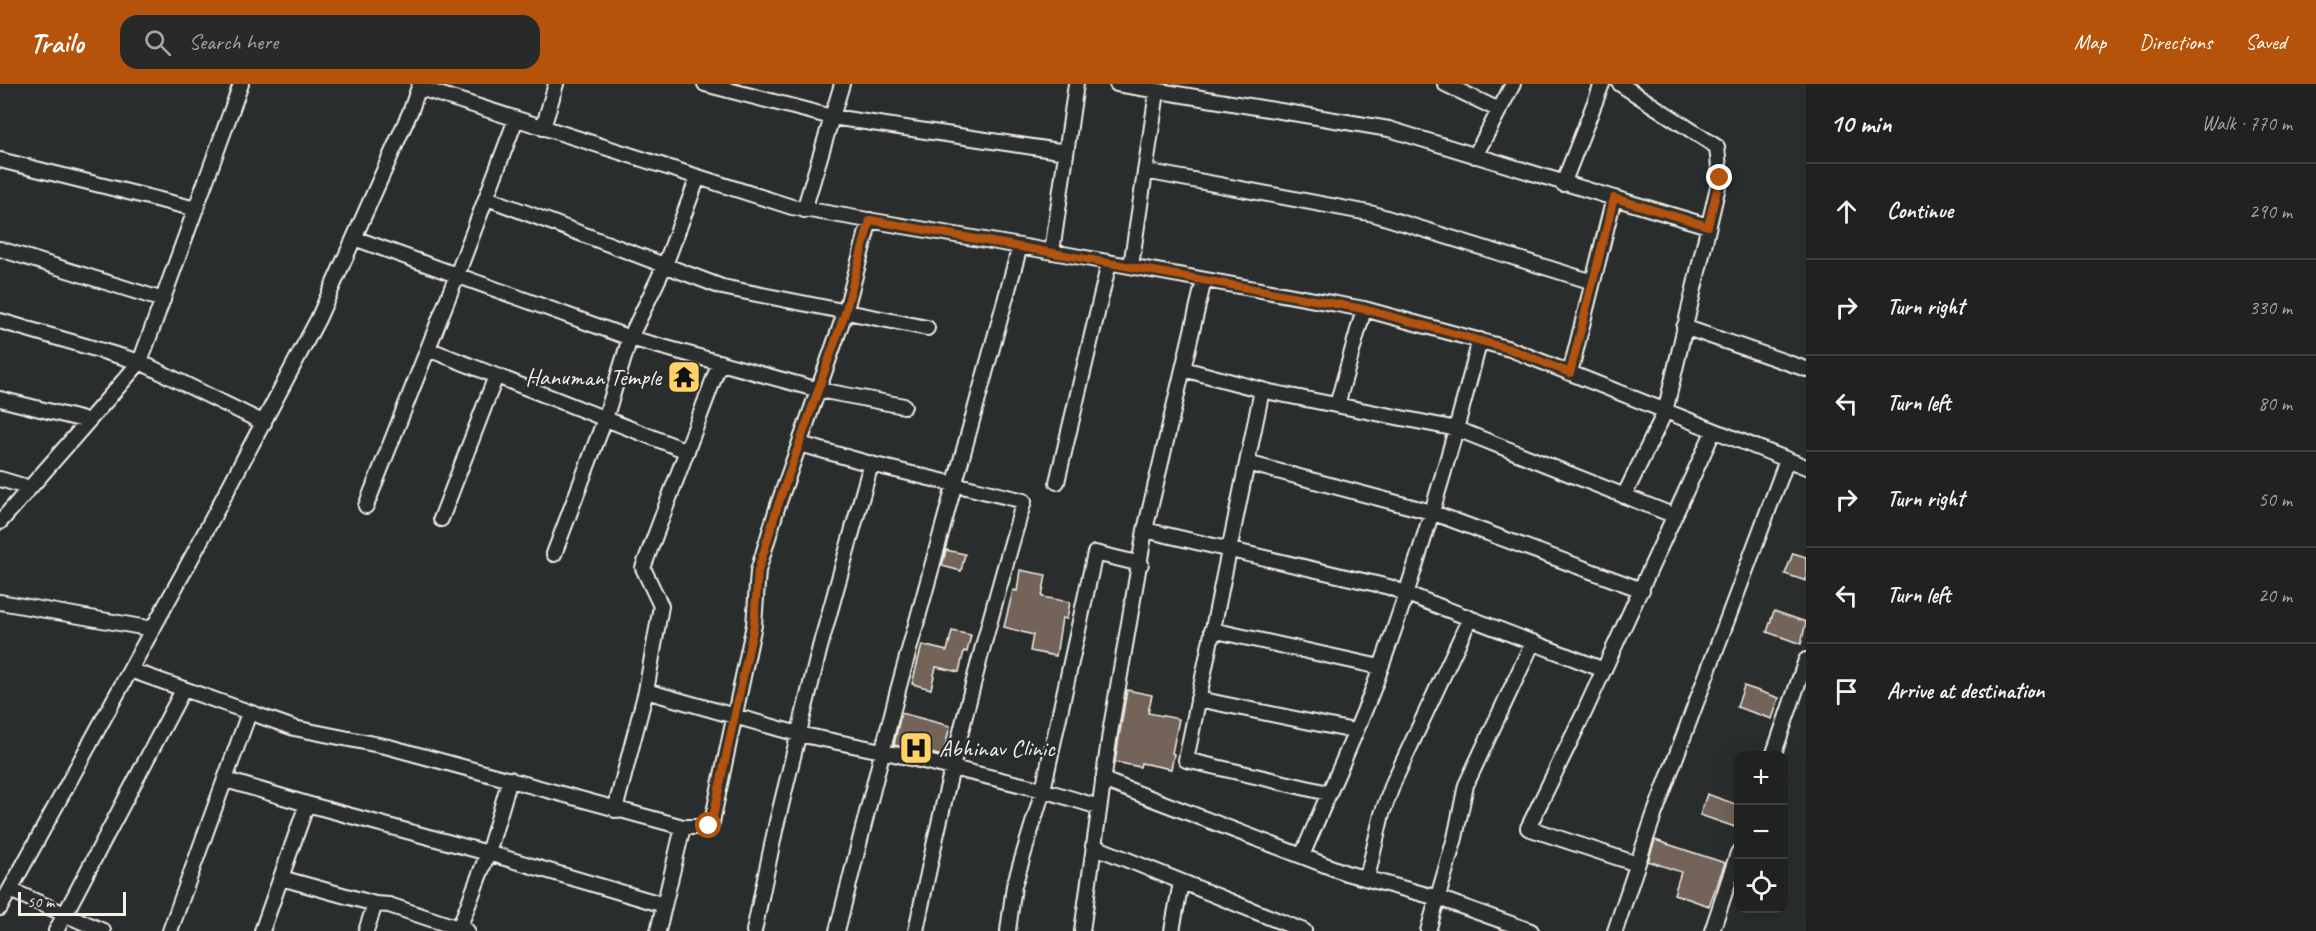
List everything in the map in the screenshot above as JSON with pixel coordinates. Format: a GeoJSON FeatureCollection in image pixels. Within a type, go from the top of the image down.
{"type":"FeatureCollection","features":[{"type":"Feature","properties":{"kind":"street"},"geometry":{"type":"LineString","coordinates":[[0,522],[141,362],[241,84]]}},
{"type":"Feature","properties":{"kind":"street"},"geometry":{"type":"LineString","coordinates":[[543,128],[556,84]]}},
{"type":"Feature","properties":{"kind":"street"},"geometry":{"type":"LineString","coordinates":[[705,84],[832,117],[1066,152]]}},
{"type":"Feature","properties":{"kind":"street"},"geometry":{"type":"LineString","coordinates":[[804,210],[842,84]]}},
{"type":"Feature","properties":{"kind":"street"},"geometry":{"type":"LineString","coordinates":[[1052,252],[1076,84]]}},
{"type":"Feature","properties":{"kind":"street"},"geometry":{"type":"LineString","coordinates":[[1117,84],[1389,129],[1563,184],[1708,226]]}},
{"type":"Feature","properties":{"kind":"street"},"geometry":{"type":"LineString","coordinates":[[1445,84],[1499,110]]}},
{"type":"Feature","properties":{"kind":"street"},"geometry":{"type":"LineString","coordinates":[[1475,156],[1513,84]]}},
{"type":"Feature","properties":{"kind":"street"},"geometry":{"type":"LineString","coordinates":[[1563,184],[1602,84]]}},
{"type":"Feature","properties":{"kind":"street"},"geometry":{"type":"LineString","coordinates":[[1620,84],[1717,147],[1720,178],[1665,412],[1624,496]]}},
{"type":"Feature","properties":{"kind":"street"},"geometry":{"type":"LineString","coordinates":[[0,908],[153,629],[318,319],[420,86],[543,128],[804,210],[1020,246],[1364,309],[1480,340],[1510,349],[1713,432],[1806,467]]}},
{"type":"Feature","properties":{"kind":"street"},"geometry":{"type":"LineString","coordinates":[[1131,266],[1157,92]]}},
{"type":"Feature","properties":{"kind":"street"},"geometry":{"type":"LineString","coordinates":[[366,506],[458,275],[516,119]]}},
{"type":"Feature","properties":{"kind":"street"},"geometry":{"type":"LineString","coordinates":[[0,160],[196,209]]}},
{"type":"Feature","properties":{"kind":"street"},"geometry":{"type":"LineString","coordinates":[[1145,171],[1374,214],[1593,282]]}},
{"type":"Feature","properties":{"kind":"street"},"geometry":{"type":"LineString","coordinates":[[554,554],[605,419],[630,338],[665,265],[698,177]]}},
{"type":"Feature","properties":{"kind":"street"},"geometry":{"type":"LineString","coordinates":[[487,198],[722,287],[927,328]]}},
{"type":"Feature","properties":{"kind":"street"},"geometry":{"type":"LineString","coordinates":[[1570,373],[1614,198]]}},
{"type":"Feature","properties":{"kind":"street"},"geometry":{"type":"LineString","coordinates":[[130,670],[294,728],[389,747],[682,827],[705,827],[712,822],[754,625],[758,571],[777,508],[845,313],[870,220]]}},
{"type":"Feature","properties":{"kind":"street"},"geometry":{"type":"LineString","coordinates":[[354,238],[630,338],[819,390],[904,406]]}},
{"type":"Feature","properties":{"kind":"street"},"geometry":{"type":"LineString","coordinates":[[837,931],[882,751],[1020,246]]}},
{"type":"Feature","properties":{"kind":"street"},"geometry":{"type":"LineString","coordinates":[[0,249],[163,300]]}},
{"type":"Feature","properties":{"kind":"street"},"geometry":{"type":"LineString","coordinates":[[1057,482],[1109,263]]}},
{"type":"Feature","properties":{"kind":"street"},"geometry":{"type":"LineString","coordinates":[[1082,931],[1103,780],[1145,530],[1204,280]]}},
{"type":"Feature","properties":{"kind":"street"},"geometry":{"type":"LineString","coordinates":[[1337,405],[1364,309]]}},
{"type":"Feature","properties":{"kind":"street"},"geometry":{"type":"LineString","coordinates":[[0,321],[141,362],[264,423]]}},
{"type":"Feature","properties":{"kind":"street"},"geometry":{"type":"LineString","coordinates":[[1684,327],[1806,369]]}},
{"type":"Feature","properties":{"kind":"street"},"geometry":{"type":"LineString","coordinates":[[1302,856],[1380,667],[1406,594],[1457,429],[1480,340]]}},
{"type":"Feature","properties":{"kind":"street"},"geometry":{"type":"LineString","coordinates":[[428,349],[687,451]]}},
{"type":"Feature","properties":{"kind":"street"},"geometry":{"type":"LineString","coordinates":[[615,810],[646,691],[661,606],[644,568],[720,362]]}},
{"type":"Feature","properties":{"kind":"street"},"geometry":{"type":"LineString","coordinates":[[1183,369],[1262,390],[1457,429],[1675,516]]}},
{"type":"Feature","properties":{"kind":"street"},"geometry":{"type":"LineString","coordinates":[[441,519],[496,376]]}},
{"type":"Feature","properties":{"kind":"street"},"geometry":{"type":"LineString","coordinates":[[1262,390],[1186,760],[1328,794]]}},
{"type":"Feature","properties":{"kind":"street"},"geometry":{"type":"LineString","coordinates":[[0,399],[88,421]]}},
{"type":"Feature","properties":{"kind":"street"},"geometry":{"type":"LineString","coordinates":[[1637,864],[1528,828],[1642,590],[1713,432]]}},
{"type":"Feature","properties":{"kind":"street"},"geometry":{"type":"LineString","coordinates":[[800,444],[1023,501],[981,653],[931,856],[916,931]]}},
{"type":"Feature","properties":{"kind":"street"},"geometry":{"type":"LineString","coordinates":[[1615,931],[1637,864],[1787,460]]}},
{"type":"Feature","properties":{"kind":"street"},"geometry":{"type":"LineString","coordinates":[[754,931],[776,826],[819,647],[871,464]]}},
{"type":"Feature","properties":{"kind":"street"},"geometry":{"type":"LineString","coordinates":[[1247,464],[1431,512],[1642,590]]}},
{"type":"Feature","properties":{"kind":"street"},"geometry":{"type":"LineString","coordinates":[[0,480],[30,488]]}},
{"type":"Feature","properties":{"kind":"street"},"geometry":{"type":"LineString","coordinates":[[1145,530],[1389,587],[1604,670]]}},
{"type":"Feature","properties":{"kind":"street"},"geometry":{"type":"LineString","coordinates":[[1008,931],[1014,886],[1043,790],[1095,553],[1141,564]]}},
{"type":"Feature","properties":{"kind":"street"},"geometry":{"type":"LineString","coordinates":[[0,602],[153,629]]}},
{"type":"Feature","properties":{"kind":"street"},"geometry":{"type":"LineString","coordinates":[[1367,878],[1382,814],[1394,781],[1470,618]]}},
{"type":"Feature","properties":{"kind":"street"},"geometry":{"type":"LineString","coordinates":[[1212,630],[1380,667]]}},
{"type":"Feature","properties":{"kind":"street"},"geometry":{"type":"LineString","coordinates":[[1428,931],[1455,837],[1466,785],[1533,642]]}},
{"type":"Feature","properties":{"kind":"street"},"geometry":{"type":"LineString","coordinates":[[1775,751],[1806,660]]}},
{"type":"Feature","properties":{"kind":"street"},"geometry":{"type":"LineString","coordinates":[[56,931],[183,690]]}},
{"type":"Feature","properties":{"kind":"street"},"geometry":{"type":"LineString","coordinates":[[646,691],[798,734],[953,768],[1043,790],[1099,807]]}},
{"type":"Feature","properties":{"kind":"street"},"geometry":{"type":"LineString","coordinates":[[1198,699],[1354,731]]}},
{"type":"Feature","properties":{"kind":"street"},"geometry":{"type":"LineString","coordinates":[[170,931],[249,713]]}},
{"type":"Feature","properties":{"kind":"street"},"geometry":{"type":"LineString","coordinates":[[281,878],[375,904],[389,905],[461,930],[488,853],[510,779]]}},
{"type":"Feature","properties":{"kind":"street"},"geometry":{"type":"LineString","coordinates":[[226,780],[664,905]]}},
{"type":"Feature","properties":{"kind":"street"},"geometry":{"type":"LineString","coordinates":[[1103,780],[1302,856],[1437,898],[1531,931]]}},
{"type":"Feature","properties":{"kind":"street"},"geometry":{"type":"LineString","coordinates":[[262,931],[307,804]]}},
{"type":"Feature","properties":{"kind":"street"},"geometry":{"type":"LineString","coordinates":[[658,931],[682,827]]}},
{"type":"Feature","properties":{"kind":"street"},"geometry":{"type":"LineString","coordinates":[[1094,846],[1304,931]]}},
{"type":"Feature","properties":{"kind":"street"},"geometry":{"type":"LineString","coordinates":[[1712,931],[1736,859]]}},
{"type":"Feature","properties":{"kind":"street"},"geometry":{"type":"LineString","coordinates":[[1172,931],[1181,882]]}},
{"type":"Feature","properties":{"kind":"street"},"geometry":{"type":"LineString","coordinates":[[10,890],[103,931]]}},
{"type":"Feature","properties":{"kind":"street"},"geometry":{"type":"LineString","coordinates":[[366,931],[375,904]]}},
{"type":"Feature","properties":{"kind":"building"},"geometry":{"type":"Polygon","coordinates":[[[946,550],[965,554],[961,571],[942,566],[946,550]]]}},
{"type":"Feature","properties":{"kind":"building"},"geometry":{"type":"Polygon","coordinates":[[[1793,553],[1806,557],[1806,581],[1785,574],[1793,553]]]}},
{"type":"Feature","properties":{"kind":"building"},"geometry":{"type":"Polygon","coordinates":[[[1020,570],[1046,575],[1042,597],[1070,602],[1067,619],[1062,618],[1056,656],[1030,651],[1033,635],[1004,627],[1013,590],[1017,591],[1020,570]]]}},
{"type":"Feature","properties":{"kind":"building"},"geometry":{"type":"Polygon","coordinates":[[[1774,611],[1806,622],[1801,644],[1767,632],[1774,611]]]}},
{"type":"Feature","properties":{"kind":"building"},"geometry":{"type":"Polygon","coordinates":[[[952,631],[971,635],[959,672],[936,667],[931,689],[912,684],[922,645],[947,651],[952,631]]]}},
{"type":"Feature","properties":{"kind":"building"},"geometry":{"type":"Polygon","coordinates":[[[1744,686],[1779,698],[1772,719],[1737,707],[1744,686]]]}},
{"type":"Feature","properties":{"kind":"building"},"geometry":{"type":"Polygon","coordinates":[[[1127,690],[1152,695],[1148,713],[1179,719],[1171,769],[1141,763],[1140,767],[1115,762],[1127,690]]]}},
{"type":"Feature","properties":{"kind":"building"},"geometry":{"type":"Polygon","coordinates":[[[901,713],[950,726],[943,756],[894,745],[901,713]]]}},
{"type":"Feature","properties":{"kind":"building"},"geometry":{"type":"Polygon","coordinates":[[[1707,794],[1734,804],[1734,827],[1700,815],[1707,794]]]}},
{"type":"Feature","properties":{"kind":"building"},"geometry":{"type":"Polygon","coordinates":[[[1655,840],[1725,863],[1709,906],[1674,894],[1681,872],[1648,861],[1655,840]]]}},
{"type":"Feature","properties":{"kind":"place","name":"Hanuman Temple"},"geometry":{"type":"Point","coordinates":[684,377]}},
{"type":"Feature","properties":{"kind":"place","name":"Abhinav Clinic"},"geometry":{"type":"Point","coordinates":[916,748]}},
{"type":"Feature","properties":{"kind":"route"},"geometry":{"type":"LineString","coordinates":[[709,826],[712,822],[754,625],[754,597],[758,571],[777,508],[845,313],[870,220],[1364,309],[1510,349],[1570,373],[1614,198],[1708,226],[1720,178]]}}]}
